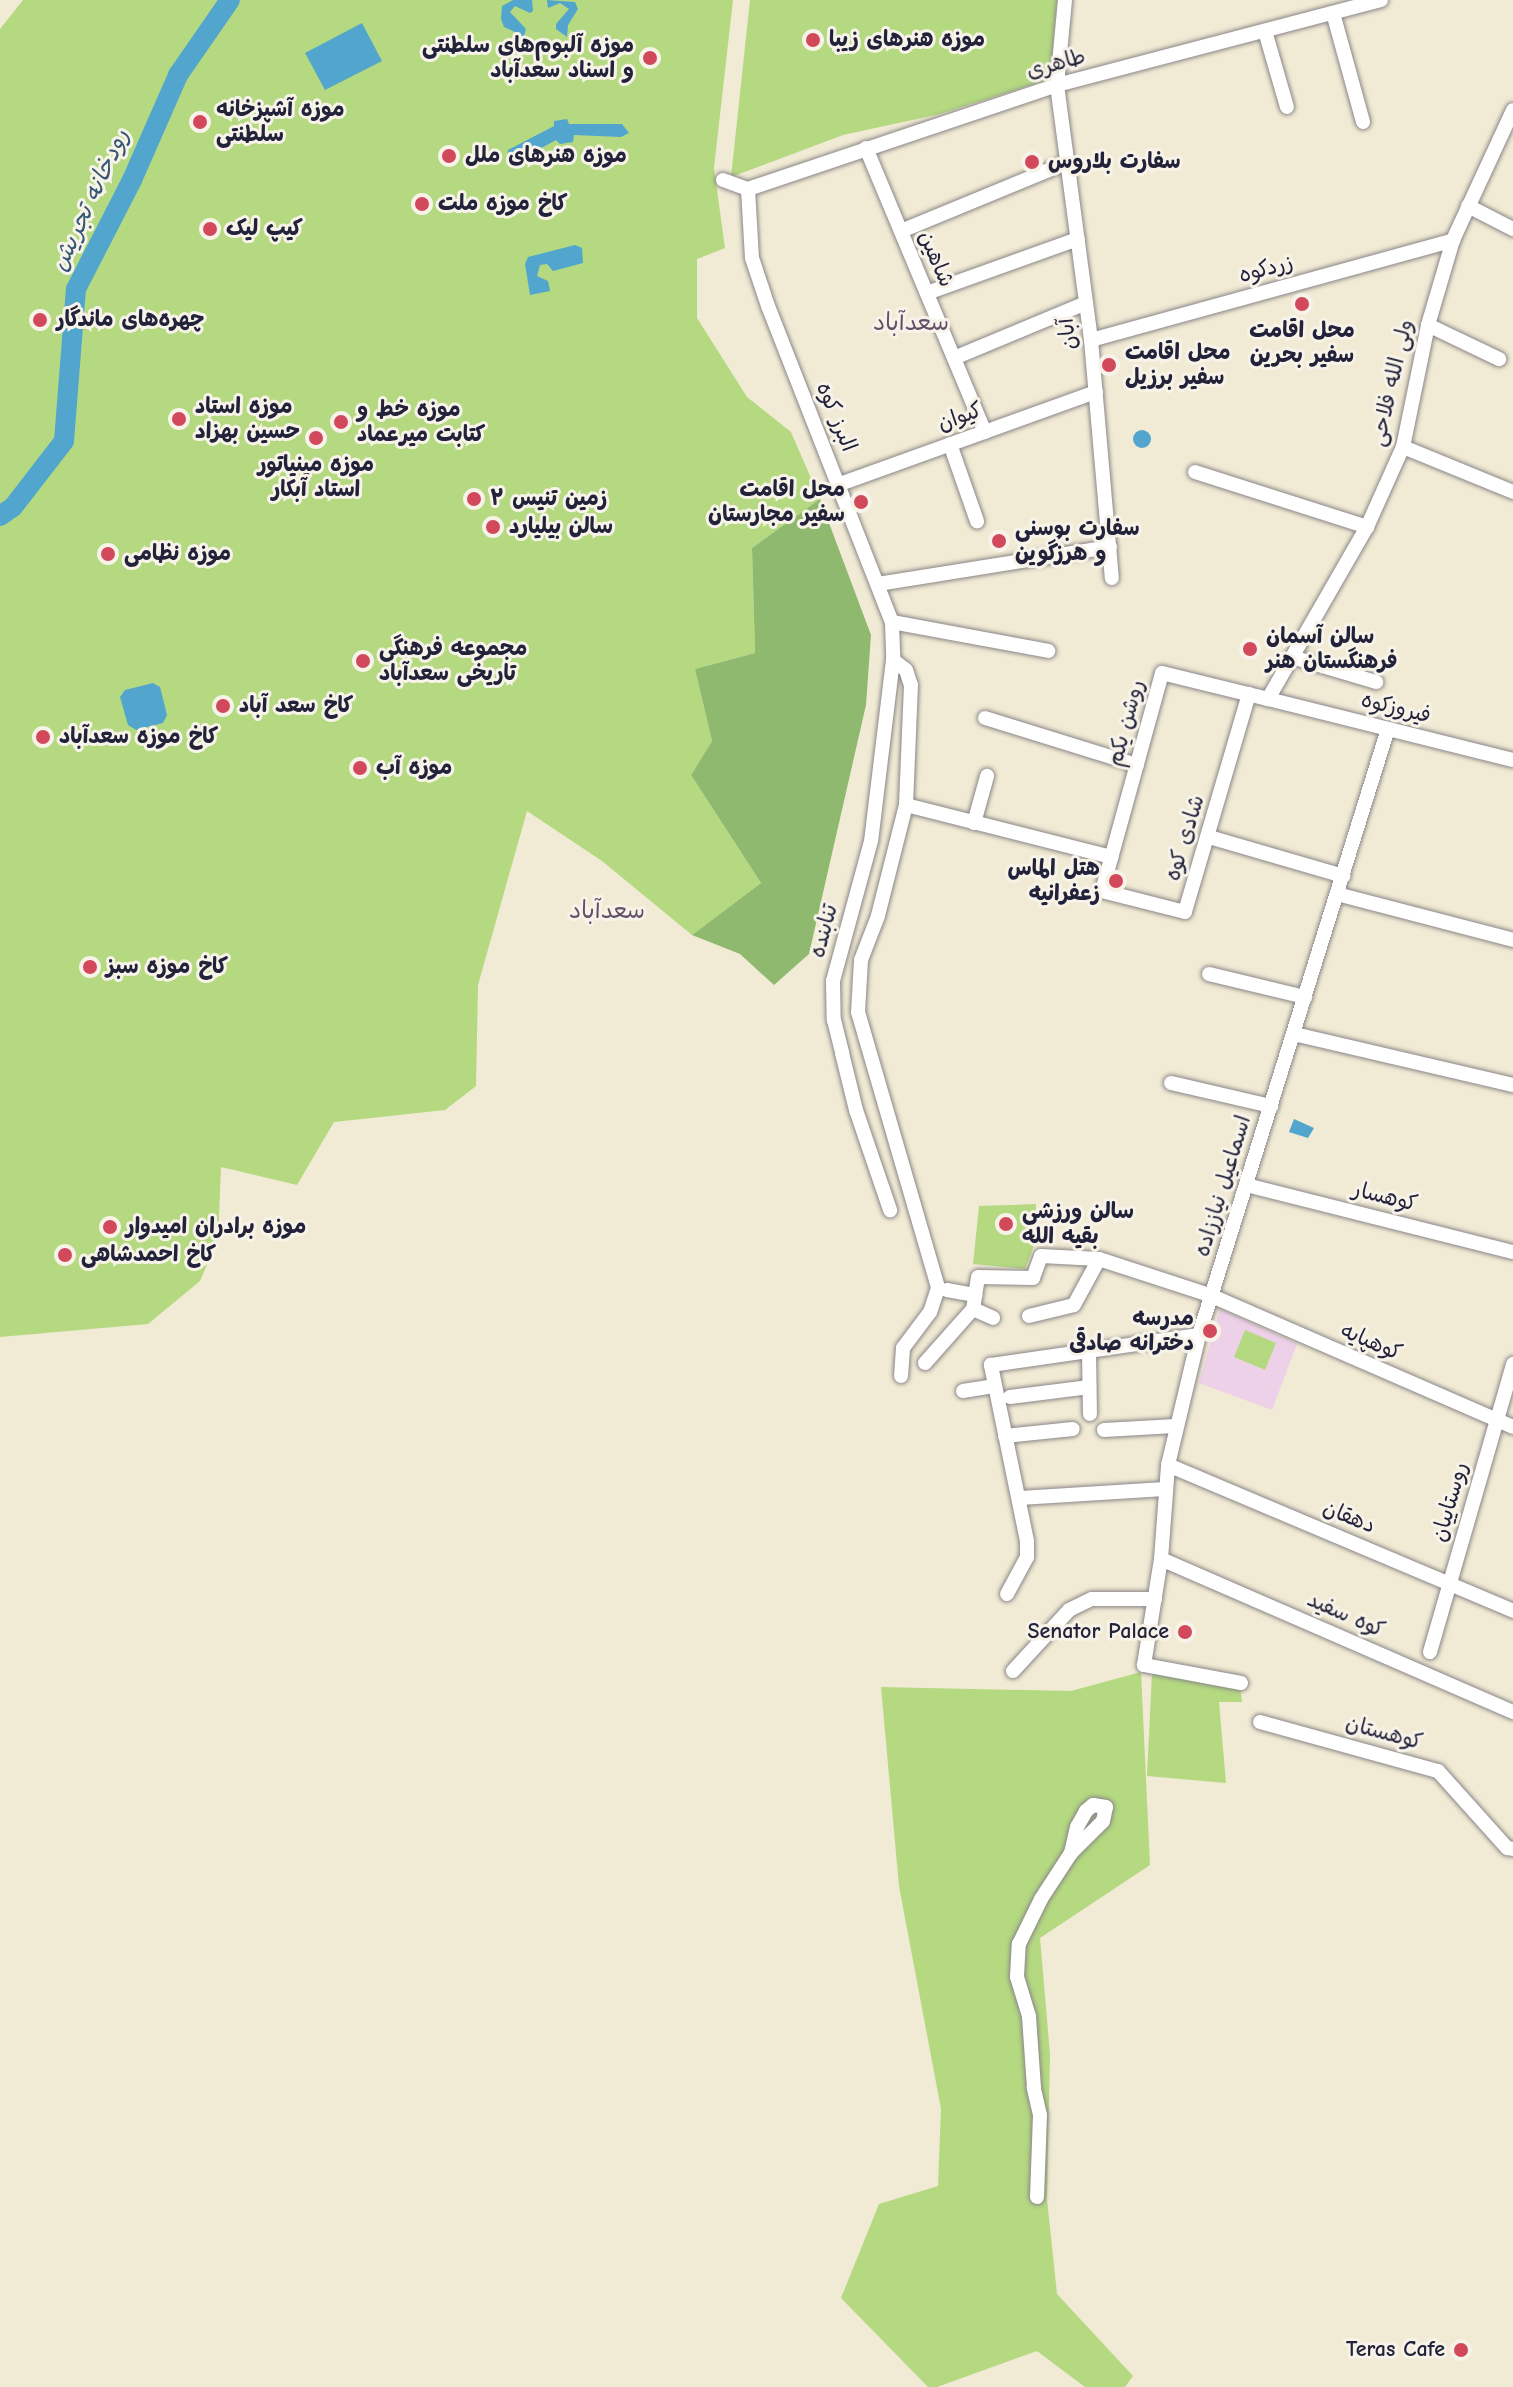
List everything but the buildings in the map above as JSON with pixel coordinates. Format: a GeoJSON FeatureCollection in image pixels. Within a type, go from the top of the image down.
{"type":"FeatureCollection","features":[{"type":"Feature","properties":{"kind":"street","name":"آبان"},"geometry":{"type":"LineString","coordinates":[[1065,0],[1057,85],[1091,340],[1112,578]]}},
{"type":"Feature","properties":{"kind":"street","name":"طاهری"},"geometry":{"type":"LineString","coordinates":[[748,189],[1057,85],[1381,0]]}},
{"type":"Feature","properties":{"kind":"street"},"geometry":{"type":"LineString","coordinates":[[1333,13],[1363,122]]}},
{"type":"Feature","properties":{"kind":"street"},"geometry":{"type":"LineString","coordinates":[[1265,31],[1287,107]]}},
{"type":"Feature","properties":{"kind":"street","name":"ولی‌ الله فلاحی"},"geometry":{"type":"LineString","coordinates":[[1268,699],[1367,527],[1403,447],[1428,325],[1453,240],[1513,110]]}},
{"type":"Feature","properties":{"kind":"street","name":"شاهین"},"geometry":{"type":"LineString","coordinates":[[866,148],[985,432]]}},
{"type":"Feature","properties":{"kind":"street"},"geometry":{"type":"LineString","coordinates":[[901,231],[1068,162]]}},
{"type":"Feature","properties":{"kind":"street"},"geometry":{"type":"LineString","coordinates":[[723,180],[748,189]]}},
{"type":"Feature","properties":{"kind":"street","name":"البرز کوه"},"geometry":{"type":"LineString","coordinates":[[748,189],[752,258],[892,622],[893,660]]}},
{"type":"Feature","properties":{"kind":"street"},"geometry":{"type":"LineString","coordinates":[[1468,206],[1513,229]]}},
{"type":"Feature","properties":{"kind":"street"},"geometry":{"type":"LineString","coordinates":[[927,293],[1078,239]]}},
{"type":"Feature","properties":{"kind":"street","name":"زردکوه"},"geometry":{"type":"LineString","coordinates":[[1091,340],[1453,240]]}},
{"type":"Feature","properties":{"kind":"street"},"geometry":{"type":"LineString","coordinates":[[954,358],[1086,303]]}},
{"type":"Feature","properties":{"kind":"street"},"geometry":{"type":"LineString","coordinates":[[1428,325],[1499,359]]}},
{"type":"Feature","properties":{"kind":"street","name":"کیوان"},"geometry":{"type":"LineString","coordinates":[[840,484],[1096,392]]}},
{"type":"Feature","properties":{"kind":"street"},"geometry":{"type":"LineString","coordinates":[[950,444],[977,521]]}},
{"type":"Feature","properties":{"kind":"street"},"geometry":{"type":"LineString","coordinates":[[1403,447],[1513,492]]}},
{"type":"Feature","properties":{"kind":"street"},"geometry":{"type":"LineString","coordinates":[[1195,472],[1367,527]]}},
{"type":"Feature","properties":{"kind":"street"},"geometry":{"type":"LineString","coordinates":[[878,584],[1110,547]]}},
{"type":"Feature","properties":{"kind":"street"},"geometry":{"type":"LineString","coordinates":[[892,622],[1048,651]]}},
{"type":"Feature","properties":{"kind":"street"},"geometry":{"type":"LineString","coordinates":[[1292,657],[1376,682]]}},
{"type":"Feature","properties":{"kind":"street"},"geometry":{"type":"LineString","coordinates":[[893,660],[906,670],[911,685],[906,805],[878,916],[861,960],[858,1012],[934,1270],[937,1298],[903,1348],[901,1376]]}},
{"type":"Feature","properties":{"kind":"street","name":"تنابنده"},"geometry":{"type":"LineString","coordinates":[[890,1210],[856,1110],[839,1042],[834,1020],[833,981],[871,841],[893,660]]}},
{"type":"Feature","properties":{"kind":"street","name":"روشن یکم"},"geometry":{"type":"LineString","coordinates":[[1102,891],[1162,673],[1268,699]]}},
{"type":"Feature","properties":{"kind":"street","name":"شادی کوه"},"geometry":{"type":"LineString","coordinates":[[1102,891],[1185,912],[1249,694]]}},
{"type":"Feature","properties":{"kind":"street","name":"فیروزکوه"},"geometry":{"type":"LineString","coordinates":[[1268,699],[1513,760]]}},
{"type":"Feature","properties":{"kind":"street"},"geometry":{"type":"LineString","coordinates":[[985,718],[1137,765]]}},
{"type":"Feature","properties":{"kind":"street","name":"اسماعیل نیاززاده"},"geometry":{"type":"LineString","coordinates":[[1241,1683],[1144,1665],[1161,1559],[1168,1465],[1199,1335],[1388,729]]}},
{"type":"Feature","properties":{"kind":"street"},"geometry":{"type":"LineString","coordinates":[[974,823],[987,776]]}},
{"type":"Feature","properties":{"kind":"street"},"geometry":{"type":"LineString","coordinates":[[906,805],[1112,857]]}},
{"type":"Feature","properties":{"kind":"street"},"geometry":{"type":"LineString","coordinates":[[1209,837],[1343,876]]}},
{"type":"Feature","properties":{"kind":"street"},"geometry":{"type":"LineString","coordinates":[[1337,894],[1513,940]]}},
{"type":"Feature","properties":{"kind":"street"},"geometry":{"type":"LineString","coordinates":[[1209,974],[1305,997]]}},
{"type":"Feature","properties":{"kind":"street"},"geometry":{"type":"LineString","coordinates":[[1294,1034],[1513,1085]]}},
{"type":"Feature","properties":{"kind":"street"},"geometry":{"type":"LineString","coordinates":[[1171,1083],[1271,1106]]}},
{"type":"Feature","properties":{"kind":"street","name":"کوهسار"},"geometry":{"type":"LineString","coordinates":[[1246,1185],[1513,1252]]}},
{"type":"Feature","properties":{"kind":"street","name":"کوهپایه"},"geometry":{"type":"LineString","coordinates":[[975,1302],[978,1277],[1033,1278],[1041,1256],[1099,1259],[1212,1296],[1513,1427]]}},
{"type":"Feature","properties":{"kind":"street"},"geometry":{"type":"LineString","coordinates":[[1029,1316],[1074,1305],[1099,1259]]}},
{"type":"Feature","properties":{"kind":"street"},"geometry":{"type":"LineString","coordinates":[[947,1290],[975,1302],[993,1318]]}},
{"type":"Feature","properties":{"kind":"street"},"geometry":{"type":"LineString","coordinates":[[925,1363],[975,1302]]}},
{"type":"Feature","properties":{"kind":"street"},"geometry":{"type":"LineString","coordinates":[[1007,1594],[1027,1557],[1019,1498],[991,1365],[1199,1335]]}},
{"type":"Feature","properties":{"kind":"street"},"geometry":{"type":"LineString","coordinates":[[1089,1352],[1090,1414]]}},
{"type":"Feature","properties":{"kind":"street","name":"روستاییان"},"geometry":{"type":"LineString","coordinates":[[1430,1652],[1513,1364]]}},
{"type":"Feature","properties":{"kind":"street"},"geometry":{"type":"LineString","coordinates":[[963,1391],[994,1386]]}},
{"type":"Feature","properties":{"kind":"street"},"geometry":{"type":"LineString","coordinates":[[1010,1397],[1089,1387]]}},
{"type":"Feature","properties":{"kind":"street"},"geometry":{"type":"LineString","coordinates":[[1104,1430],[1175,1426]]}},
{"type":"Feature","properties":{"kind":"street"},"geometry":{"type":"LineString","coordinates":[[1005,1436],[1073,1429]]}},
{"type":"Feature","properties":{"kind":"street","name":"دهقان"},"geometry":{"type":"LineString","coordinates":[[1168,1465],[1513,1611]]}},
{"type":"Feature","properties":{"kind":"street"},"geometry":{"type":"LineString","coordinates":[[1019,1498],[1166,1489]]}},
{"type":"Feature","properties":{"kind":"street","name":"کوه سفید"},"geometry":{"type":"LineString","coordinates":[[1161,1559],[1513,1712]]}},
{"type":"Feature","properties":{"kind":"street"},"geometry":{"type":"LineString","coordinates":[[1013,1671],[1069,1610],[1092,1599],[1155,1599]]}},
{"type":"Feature","properties":{"kind":"street","name":"کوهستان"},"geometry":{"type":"LineString","coordinates":[[1260,1722],[1438,1771],[1507,1848],[1513,1849]]}},
{"type":"Feature","properties":{"kind":"street"},"geometry":{"type":"LineString","coordinates":[[1037,2197],[1040,2115],[1034,2088],[1029,2016],[1017,1977],[1019,1944],[1041,1899],[1071,1853]]}},
{"type":"Feature","properties":{"kind":"shaded area"},"geometry":{"type":"Polygon","coordinates":[[[1220,1309],[1297,1344],[1272,1410],[1199,1383],[1220,1309]]]}},
{"type":"Feature","properties":{"kind":"green space","name":"مجموعه فرهنگی تاریخی سعدآباد"},"geometry":{"type":"Polygon","coordinates":[[[23,0],[733,0],[714,168],[725,248],[697,259],[697,318],[747,397],[791,432],[820,499],[752,548],[755,653],[695,669],[712,741],[691,775],[761,883],[692,935],[602,861],[527,811],[478,985],[476,1086],[445,1110],[334,1122],[297,1185],[221,1167],[218,1239],[200,1281],[148,1324],[0,1337],[0,29],[23,0]]]}},
{"type":"Feature","properties":{"kind":"green space"},"geometry":{"type":"Polygon","coordinates":[[[750,0],[1057,0],[1050,79],[940,114],[843,135],[731,177],[750,0]]]}},
{"type":"Feature","properties":{"kind":"green space"},"geometry":{"type":"Polygon","coordinates":[[[820,499],[871,635],[866,705],[809,954],[774,985],[740,954],[692,935],[761,883],[691,775],[712,741],[695,669],[755,653],[752,548],[820,499]]]}},
{"type":"Feature","properties":{"kind":"green space","name":"سالن ورزشی بقیه الله"},"geometry":{"type":"Polygon","coordinates":[[[1036,1204],[1035,1243],[1025,1269],[973,1264],[979,1206],[1036,1204]]]}},
{"type":"Feature","properties":{"kind":"green space"},"geometry":{"type":"Polygon","coordinates":[[[1245,1330],[1276,1343],[1265,1370],[1234,1357],[1245,1330]]]}},
{"type":"Feature","properties":{"kind":"green space"},"geometry":{"type":"Polygon","coordinates":[[[1141,1672],[1150,1865],[1040,1938],[1050,2054],[1047,2199],[1057,2294],[1133,2376],[1125,2387],[1085,2387],[1037,2351],[937,2387],[928,2387],[841,2298],[879,2204],[938,2186],[941,2109],[899,1886],[881,1687],[1071,1691],[1141,1672]]]}},
{"type":"Feature","properties":{"kind":"green space"},"geometry":{"type":"Polygon","coordinates":[[[1152,1673],[1240,1686],[1242,1702],[1219,1702],[1226,1783],[1147,1776],[1152,1673]]]}},
{"type":"Feature","properties":{"kind":"water"},"geometry":{"type":"Polygon","coordinates":[[[513,0],[532,0],[533,11],[530,13],[515,6],[510,12],[526,29],[522,43],[518,42],[517,33],[504,27],[501,19],[502,6],[513,0]]]}},
{"type":"Feature","properties":{"kind":"water"},"geometry":{"type":"Polygon","coordinates":[[[547,0],[575,2],[578,9],[568,25],[567,37],[556,29],[556,24],[569,9],[560,3],[548,8],[547,0]]]}},
{"type":"Feature","properties":{"kind":"water"},"geometry":{"type":"Polygon","coordinates":[[[362,23],[382,61],[325,90],[305,53],[362,23]]]}},
{"type":"Feature","properties":{"kind":"water"},"geometry":{"type":"Polygon","coordinates":[[[567,119],[569,124],[622,124],[629,133],[621,137],[574,135],[573,142],[560,144],[556,140],[516,162],[507,159],[508,150],[554,126],[554,121],[567,119]]]}},
{"type":"Feature","properties":{"kind":"water"},"geometry":{"type":"Polygon","coordinates":[[[575,245],[582,248],[583,263],[553,271],[547,264],[540,265],[537,276],[548,281],[550,291],[530,295],[525,264],[528,257],[575,245]]]}},
{"type":"Feature","properties":{"kind":"water"},"geometry":{"type":"Polygon","coordinates":[[[1142,430],[1151,439],[1142,448],[1133,439],[1142,430]]]}},
{"type":"Feature","properties":{"kind":"water"},"geometry":{"type":"Polygon","coordinates":[[[153,683],[160,687],[167,715],[163,723],[136,730],[128,725],[120,697],[125,690],[153,683]]]}},
{"type":"Feature","properties":{"kind":"water"},"geometry":{"type":"Polygon","coordinates":[[[1294,1119],[1314,1128],[1308,1138],[1289,1132],[1294,1119]]]}},
{"type":"Feature","properties":{"kind":"waterway","name":"رودخانه تجریش"},"geometry":{"type":"LineString","coordinates":[[0,516],[13,507],[64,441],[76,289],[132,180],[178,75],[230,0]]}},
{"type":"Feature","properties":{"kind":"place","name":"موزه هنرهای زیبا"},"geometry":{"type":"Point","coordinates":[813,40]}},
{"type":"Feature","properties":{"kind":"place","name":"موزه آلبوم‌های سلطنتی و اسناد سعدآباد"},"geometry":{"type":"Point","coordinates":[650,58]}},
{"type":"Feature","properties":{"kind":"place","name":"موزه آشپزخانه سلطنتی"},"geometry":{"type":"Point","coordinates":[200,122]}},
{"type":"Feature","properties":{"kind":"place","name":"موزه هنرهای ملل"},"geometry":{"type":"Point","coordinates":[449,156]}},
{"type":"Feature","properties":{"kind":"place","name":"سفارت بلاروس"},"geometry":{"type":"Point","coordinates":[1032,162]}},
{"type":"Feature","properties":{"kind":"place","name":"کاخ موزه ملت"},"geometry":{"type":"Point","coordinates":[422,204]}},
{"type":"Feature","properties":{"kind":"place","name":"کیپ لیک"},"geometry":{"type":"Point","coordinates":[210,229]}},
{"type":"Feature","properties":{"kind":"place","name":"محل اقامت سفیر بحرین"},"geometry":{"type":"Point","coordinates":[1302,304]}},
{"type":"Feature","properties":{"kind":"place","name":"چهره‌های ماندگار"},"geometry":{"type":"Point","coordinates":[40,320]}},
{"type":"Feature","properties":{"kind":"place","name":"محل اقامت سفیر برزیل"},"geometry":{"type":"Point","coordinates":[1109,365]}},
{"type":"Feature","properties":{"kind":"place","name":"موزه استاد حسین بهزاد"},"geometry":{"type":"Point","coordinates":[179,419]}},
{"type":"Feature","properties":{"kind":"place","name":"موزه خط و کتابت میرعماد"},"geometry":{"type":"Point","coordinates":[341,422]}},
{"type":"Feature","properties":{"kind":"place","name":"موزه مینیاتور استاد آبکار"},"geometry":{"type":"Point","coordinates":[316,438]}},
{"type":"Feature","properties":{"kind":"place","name":"زمین تنیس ۲"},"geometry":{"type":"Point","coordinates":[474,499]}},
{"type":"Feature","properties":{"kind":"place","name":"محل اقامت سفیر مجارستان"},"geometry":{"type":"Point","coordinates":[861,502]}},
{"type":"Feature","properties":{"kind":"place","name":"سالن بیلیارد"},"geometry":{"type":"Point","coordinates":[493,527]}},
{"type":"Feature","properties":{"kind":"place","name":"سفارت بوسنی و هرزگوین"},"geometry":{"type":"Point","coordinates":[999,541]}},
{"type":"Feature","properties":{"kind":"place","name":"موزه نظامی"},"geometry":{"type":"Point","coordinates":[108,554]}},
{"type":"Feature","properties":{"kind":"place","name":"سالن آسمان فرهنگستان هنر"},"geometry":{"type":"Point","coordinates":[1250,649]}},
{"type":"Feature","properties":{"kind":"place","name":"مجموعه فرهنگی تاریخی سعدآباد"},"geometry":{"type":"Point","coordinates":[363,661]}},
{"type":"Feature","properties":{"kind":"place","name":"کاخ سعد آباد"},"geometry":{"type":"Point","coordinates":[223,706]}},
{"type":"Feature","properties":{"kind":"place","name":"کاخ موزه سعدآباد"},"geometry":{"type":"Point","coordinates":[43,737]}},
{"type":"Feature","properties":{"kind":"place","name":"موزه آب"},"geometry":{"type":"Point","coordinates":[360,768]}},
{"type":"Feature","properties":{"kind":"place","name":"هتل الماس زعفرانیه"},"geometry":{"type":"Point","coordinates":[1116,881]}},
{"type":"Feature","properties":{"kind":"place","name":"کاخ موزه سبز"},"geometry":{"type":"Point","coordinates":[90,967]}},
{"type":"Feature","properties":{"kind":"place","name":"سالن ورزشی بقیه الله"},"geometry":{"type":"Point","coordinates":[1006,1224]}},
{"type":"Feature","properties":{"kind":"place","name":"موزه برادران امیدوار"},"geometry":{"type":"Point","coordinates":[110,1227]}},
{"type":"Feature","properties":{"kind":"place","name":"کاخ احمدشاهی"},"geometry":{"type":"Point","coordinates":[65,1255]}},
{"type":"Feature","properties":{"kind":"place","name":"مدرسه دخترانه صادقی"},"geometry":{"type":"Point","coordinates":[1210,1331]}},
{"type":"Feature","properties":{"kind":"place","name":"Senator Palace"},"geometry":{"type":"Point","coordinates":[1185,1632]}},
{"type":"Feature","properties":{"kind":"place","name":"Teras Cafe"},"geometry":{"type":"Point","coordinates":[1461,2350]}},
{"type":"Feature","properties":{"kind":"district","name":"سعدآباد"},"geometry":{"type":"Point","coordinates":[911,323]}},
{"type":"Feature","properties":{"kind":"district","name":"سعدآباد"},"geometry":{"type":"Point","coordinates":[607,911]}}]}
